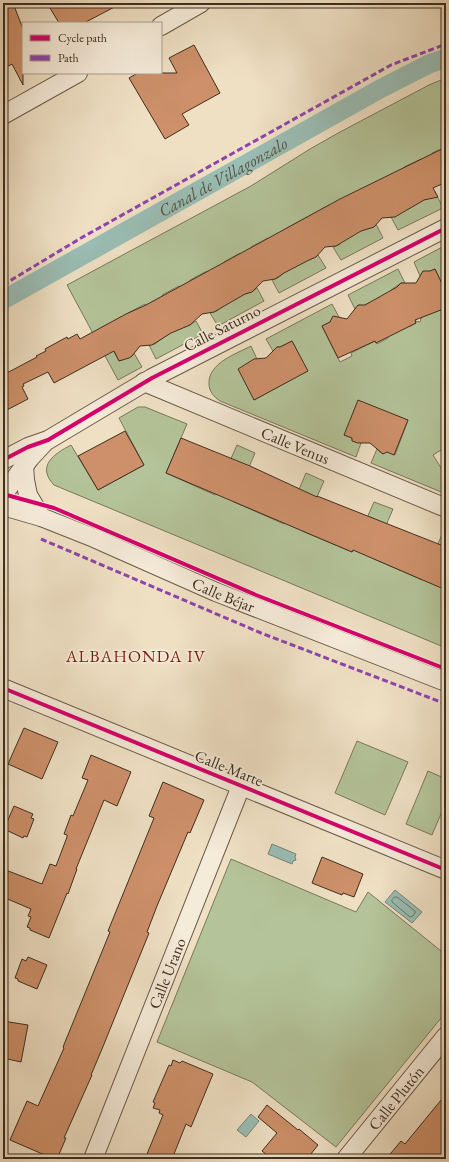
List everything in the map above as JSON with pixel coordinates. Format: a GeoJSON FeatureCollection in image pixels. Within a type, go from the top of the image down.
{"type":"FeatureCollection","features":[{"type":"Feature","properties":{"kind":"street"},"geometry":{"type":"LineString","coordinates":[[162,25],[201,3]]}},
{"type":"Feature","properties":{"kind":"street"},"geometry":{"type":"LineString","coordinates":[[3,115],[76,74]]}},
{"type":"Feature","properties":{"kind":"street","name":"Calle Saturno"},"geometry":{"type":"LineString","coordinates":[[3,495],[10,463],[30,458],[48,440],[144,382],[446,228]]}},
{"type":"Feature","properties":{"kind":"street","name":"Calle Venus"},"geometry":{"type":"LineString","coordinates":[[144,382],[446,508]]}},
{"type":"Feature","properties":{"kind":"street"},"geometry":{"type":"LineString","coordinates":[[10,463],[25,480],[28,495],[41,517]]}},
{"type":"Feature","properties":{"kind":"street","name":"Calle Béjar"},"geometry":{"type":"LineString","coordinates":[[3,506],[41,517],[94,538],[216,592],[446,682]]}},
{"type":"Feature","properties":{"kind":"street","name":"Calle Marte"},"geometry":{"type":"LineString","coordinates":[[3,688],[446,870]]}},
{"type":"Feature","properties":{"kind":"street","name":"Calle Urano"},"geometry":{"type":"LineString","coordinates":[[93,1159],[241,786]]}},
{"type":"Feature","properties":{"kind":"street","name":"Calle Plutón"},"geometry":{"type":"LineString","coordinates":[[346,1159],[446,1036]]}},
{"type":"Feature","properties":{"kind":"green space"},"geometry":{"type":"Polygon","coordinates":[[[446,78],[446,147],[432,153],[433,156],[422,161],[421,159],[404,167],[421,201],[436,194],[443,208],[398,230],[391,217],[346,202],[361,231],[374,227],[376,224],[383,238],[341,260],[333,247],[339,245],[342,241],[329,205],[285,229],[309,260],[318,255],[326,268],[279,293],[272,280],[278,278],[286,271],[268,238],[251,247],[252,249],[242,255],[240,253],[224,262],[242,295],[252,292],[257,288],[264,301],[218,326],[210,313],[217,311],[225,304],[207,271],[190,280],[191,283],[181,288],[179,286],[162,295],[181,328],[196,321],[203,334],[156,359],[149,345],[155,344],[164,337],[145,304],[128,313],[129,315],[101,328],[119,361],[132,356],[134,353],[142,367],[118,380],[67,285],[251,186],[340,132],[429,85],[446,78]]]}},
{"type":"Feature","properties":{"kind":"green space"},"geometry":{"type":"Polygon","coordinates":[[[446,245],[446,292],[435,269],[420,276],[414,262],[446,245]]]}},
{"type":"Feature","properties":{"kind":"green space"},"geometry":{"type":"Polygon","coordinates":[[[398,269],[405,283],[401,283],[391,290],[409,327],[416,323],[415,321],[420,322],[421,318],[423,317],[422,314],[438,310],[442,311],[444,306],[446,308],[446,447],[433,455],[446,476],[446,494],[371,463],[377,449],[381,453],[387,452],[395,455],[408,420],[344,435],[361,443],[356,457],[220,401],[212,394],[209,387],[210,377],[213,370],[218,365],[224,360],[251,346],[257,359],[250,362],[254,400],[307,371],[292,341],[277,347],[273,351],[266,339],[332,304],[339,317],[333,318],[330,322],[322,326],[340,362],[352,356],[351,353],[375,341],[377,344],[388,338],[371,302],[363,306],[359,305],[355,309],[348,295],[398,269]]]}},
{"type":"Feature","properties":{"kind":"green space"},"geometry":{"type":"Polygon","coordinates":[[[138,407],[145,407],[187,424],[166,473],[215,495],[237,445],[255,453],[234,502],[284,524],[306,473],[324,481],[302,531],[352,552],[374,502],[393,509],[372,558],[422,580],[444,530],[446,531],[446,648],[54,485],[47,472],[49,461],[59,452],[71,445],[98,490],[144,465],[119,418],[138,407]]]}},
{"type":"Feature","properties":{"kind":"green space"},"geometry":{"type":"Polygon","coordinates":[[[357,741],[408,762],[385,815],[335,793],[357,741]]]}},
{"type":"Feature","properties":{"kind":"green space"},"geometry":{"type":"Polygon","coordinates":[[[428,771],[446,779],[446,802],[432,835],[406,824],[428,771]]]}},
{"type":"Feature","properties":{"kind":"green space"},"geometry":{"type":"Polygon","coordinates":[[[231,859],[356,912],[368,892],[446,955],[446,1012],[336,1147],[252,1082],[157,1042],[231,859]]]}},
{"type":"Feature","properties":{"kind":"water"},"geometry":{"type":"Polygon","coordinates":[[[272,844],[296,854],[296,860],[293,861],[292,864],[268,854],[272,844]]]}},
{"type":"Feature","properties":{"kind":"water"},"geometry":{"type":"Polygon","coordinates":[[[395,890],[422,912],[412,923],[385,902],[395,890]]]}},
{"type":"Feature","properties":{"kind":"water"},"geometry":{"type":"Polygon","coordinates":[[[251,1114],[259,1121],[246,1137],[237,1130],[251,1114]]]}},
{"type":"Feature","properties":{"kind":"building"},"geometry":{"type":"Polygon","coordinates":[[[3,3],[13,3],[22,26],[23,85],[12,64],[3,69],[3,3]]]}},
{"type":"Feature","properties":{"kind":"building"},"geometry":{"type":"Polygon","coordinates":[[[47,3],[122,3],[86,22],[58,22],[47,3]]]}},
{"type":"Feature","properties":{"kind":"building"},"geometry":{"type":"Polygon","coordinates":[[[194,45],[220,93],[182,114],[189,125],[165,139],[129,78],[136,74],[177,73],[169,58],[194,45]]]}},
{"type":"Feature","properties":{"kind":"building"},"geometry":{"type":"Polygon","coordinates":[[[446,147],[446,182],[433,188],[438,197],[424,200],[395,217],[382,218],[374,227],[361,231],[336,246],[325,247],[316,257],[275,279],[263,281],[252,292],[245,294],[214,312],[202,314],[190,325],[171,333],[152,345],[140,346],[129,358],[119,361],[114,351],[54,383],[48,372],[23,384],[24,386],[22,387],[28,399],[3,412],[3,375],[37,357],[36,356],[46,351],[45,349],[67,337],[68,339],[77,334],[80,339],[146,305],[340,199],[446,147]]]}},
{"type":"Feature","properties":{"kind":"building"},"geometry":{"type":"Polygon","coordinates":[[[435,269],[446,292],[446,308],[415,320],[416,323],[376,343],[375,341],[338,358],[322,326],[330,322],[333,316],[347,319],[358,305],[365,305],[397,287],[401,283],[416,283],[423,271],[435,269]]]}},
{"type":"Feature","properties":{"kind":"building"},"geometry":{"type":"Polygon","coordinates":[[[292,341],[308,371],[254,400],[238,369],[254,359],[266,358],[277,347],[292,341]]]}},
{"type":"Feature","properties":{"kind":"building"},"geometry":{"type":"Polygon","coordinates":[[[358,400],[408,420],[394,455],[387,452],[383,454],[370,443],[358,443],[352,441],[352,438],[344,435],[358,400]]]}},
{"type":"Feature","properties":{"kind":"building"},"geometry":{"type":"Polygon","coordinates":[[[125,431],[144,465],[98,490],[78,456],[125,431]]]}},
{"type":"Feature","properties":{"kind":"building"},"geometry":{"type":"Polygon","coordinates":[[[181,438],[250,466],[317,497],[446,547],[446,590],[166,473],[181,438]]]}},
{"type":"Feature","properties":{"kind":"building"},"geometry":{"type":"Polygon","coordinates":[[[24,728],[58,742],[42,779],[8,764],[24,728]]]}},
{"type":"Feature","properties":{"kind":"building"},"geometry":{"type":"Polygon","coordinates":[[[91,755],[131,772],[117,806],[104,800],[76,869],[68,894],[67,893],[49,938],[30,930],[30,928],[27,927],[31,917],[28,916],[31,909],[3,897],[3,869],[42,884],[50,864],[56,866],[67,837],[67,835],[64,834],[71,815],[73,816],[88,780],[82,778],[91,755]]]}},
{"type":"Feature","properties":{"kind":"building"},"geometry":{"type":"Polygon","coordinates":[[[163,782],[204,800],[190,833],[188,832],[157,906],[147,932],[149,933],[92,1075],[64,1138],[66,1138],[57,1159],[54,1159],[10,1140],[27,1101],[38,1106],[64,1048],[63,1047],[110,932],[108,931],[154,818],[149,816],[163,782]]]}},
{"type":"Feature","properties":{"kind":"building"},"geometry":{"type":"Polygon","coordinates":[[[14,806],[33,814],[31,818],[34,819],[27,837],[24,836],[23,838],[4,829],[14,806]]]}},
{"type":"Feature","properties":{"kind":"building"},"geometry":{"type":"Polygon","coordinates":[[[322,857],[363,874],[354,897],[343,893],[342,895],[312,883],[322,857]]]}},
{"type":"Feature","properties":{"kind":"building"},"geometry":{"type":"Polygon","coordinates":[[[28,957],[47,965],[37,989],[18,981],[18,979],[15,978],[22,959],[26,961],[28,957]]]}},
{"type":"Feature","properties":{"kind":"building"},"geometry":{"type":"Polygon","coordinates":[[[3,1021],[28,1025],[21,1062],[3,1058],[3,1021]]]}},
{"type":"Feature","properties":{"kind":"building"},"geometry":{"type":"Polygon","coordinates":[[[173,1060],[180,1063],[182,1061],[213,1074],[191,1127],[186,1124],[172,1159],[145,1159],[163,1115],[159,1113],[160,1110],[153,1108],[155,1103],[153,1102],[169,1065],[171,1066],[173,1060]]]}},
{"type":"Feature","properties":{"kind":"building"},"geometry":{"type":"Polygon","coordinates":[[[446,1094],[446,1159],[386,1159],[401,1141],[405,1144],[446,1094]]]}},
{"type":"Feature","properties":{"kind":"building"},"geometry":{"type":"Polygon","coordinates":[[[267,1105],[318,1145],[307,1159],[272,1159],[262,1151],[277,1133],[258,1117],[267,1105]]]}},
{"type":"Feature","properties":{"kind":"waterway","name":"Canal de Villagonzalo"},"geometry":{"type":"LineString","coordinates":[[3,300],[380,89],[429,64],[446,58]]}},
{"type":"Feature","properties":{"kind":"marked path"},"geometry":{"type":"LineString","coordinates":[[3,285],[81,238],[391,65],[446,44]]}},
{"type":"Feature","properties":{"kind":"marked path"},"geometry":{"type":"LineString","coordinates":[[41,539],[261,633],[446,704]]}},
{"type":"Feature","properties":{"kind":"cycle path"},"geometry":{"type":"LineString","coordinates":[[3,460],[28,447],[48,440],[152,378],[446,228]]}},
{"type":"Feature","properties":{"kind":"cycle path"},"geometry":{"type":"LineString","coordinates":[[3,494],[54,508],[256,595],[446,669]]}},
{"type":"Feature","properties":{"kind":"cycle path"},"geometry":{"type":"LineString","coordinates":[[3,688],[446,870]]}},
{"type":"Feature","properties":{"kind":"district","name":"ALBAHONDA IV"},"geometry":{"type":"Point","coordinates":[136,656]}}]}
